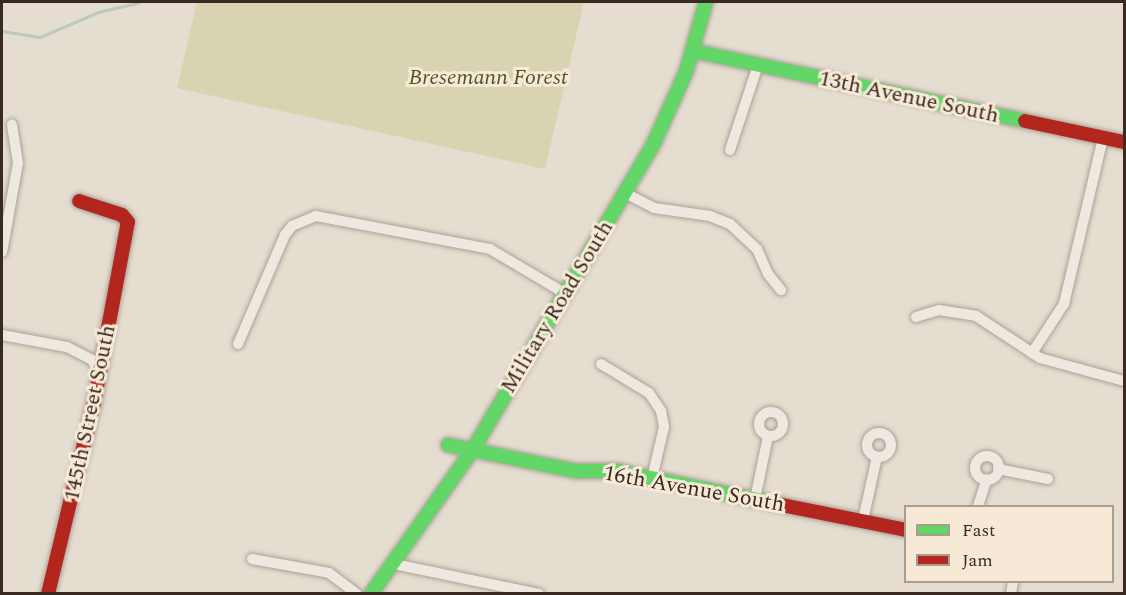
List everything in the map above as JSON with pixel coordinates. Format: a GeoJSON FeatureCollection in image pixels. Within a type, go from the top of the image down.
{"type":"FeatureCollection","features":[{"type":"Feature","properties":{"kind":"street","name":"Military Road South"},"geometry":{"type":"LineString","coordinates":[[371,594],[472,451],[625,194],[669,114],[693,51],[706,2]]}},
{"type":"Feature","properties":{"kind":"street","name":"13th Avenue South"},"geometry":{"type":"LineString","coordinates":[[693,51],[1125,142]]}},
{"type":"Feature","properties":{"kind":"street"},"geometry":{"type":"LineString","coordinates":[[730,150],[758,65]]}},
{"type":"Feature","properties":{"kind":"street"},"geometry":{"type":"LineString","coordinates":[[2,252],[18,163],[12,124]]}},
{"type":"Feature","properties":{"kind":"street"},"geometry":{"type":"LineString","coordinates":[[1032,353],[1066,296],[1103,138]]}},
{"type":"Feature","properties":{"kind":"street"},"geometry":{"type":"LineString","coordinates":[[625,194],[654,208],[704,215],[730,225],[757,249],[768,274],[781,290]]}},
{"type":"Feature","properties":{"kind":"street","name":"145th Street South"},"geometry":{"type":"LineString","coordinates":[[48,594],[100,375],[128,220],[122,214],[79,201]]}},
{"type":"Feature","properties":{"kind":"street"},"geometry":{"type":"LineString","coordinates":[[238,344],[285,235],[292,226],[316,216],[490,249],[566,294]]}},
{"type":"Feature","properties":{"kind":"street"},"geometry":{"type":"LineString","coordinates":[[915,317],[939,310],[976,316],[1032,353],[1058,364],[1125,381]]}},
{"type":"Feature","properties":{"kind":"street"},"geometry":{"type":"LineString","coordinates":[[2,335],[68,347],[92,360],[100,375]]}},
{"type":"Feature","properties":{"kind":"street"},"geometry":{"type":"LineString","coordinates":[[601,364],[649,393],[661,411],[664,427],[652,478]]}},
{"type":"Feature","properties":{"kind":"street"},"geometry":{"type":"LineString","coordinates":[[755,499],[768,436]]}},
{"type":"Feature","properties":{"kind":"street","name":"16th Avenue South"},"geometry":{"type":"LineString","coordinates":[[448,445],[576,471],[607,470],[652,478],[904,530]]}},
{"type":"Feature","properties":{"kind":"street"},"geometry":{"type":"LineString","coordinates":[[863,520],[877,457]]}},
{"type":"Feature","properties":{"kind":"street"},"geometry":{"type":"LineString","coordinates":[[987,479],[976,472],[980,458],[992,457],[998,469]]}},
{"type":"Feature","properties":{"kind":"street"},"geometry":{"type":"LineString","coordinates":[[998,469],[1048,479]]}},
{"type":"Feature","properties":{"kind":"street"},"geometry":{"type":"LineString","coordinates":[[979,505],[987,479],[998,469]]}},
{"type":"Feature","properties":{"kind":"street"},"geometry":{"type":"LineString","coordinates":[[252,559],[329,573],[357,594]]}},
{"type":"Feature","properties":{"kind":"street"},"geometry":{"type":"LineString","coordinates":[[394,564],[539,594]]}},
{"type":"Feature","properties":{"kind":"green space","name":"Bresemann Forest"},"geometry":{"type":"Polygon","coordinates":[[[197,2],[584,2],[545,169],[177,88],[197,2]]]}},
{"type":"Feature","properties":{"kind":"waterway"},"geometry":{"type":"LineString","coordinates":[[2,31],[40,37],[98,12],[141,2]]}},
{"type":"Feature","properties":{"kind":"traffic: fast"},"geometry":{"type":"LineString","coordinates":[[371,594],[472,451],[653,145],[686,72],[706,2]]}},
{"type":"Feature","properties":{"kind":"traffic: fast"},"geometry":{"type":"LineString","coordinates":[[693,51],[1025,121]]}},
{"type":"Feature","properties":{"kind":"traffic: fast"},"geometry":{"type":"LineString","coordinates":[[448,445],[576,471],[618,471],[777,504]]}},
{"type":"Feature","properties":{"kind":"traffic: jam"},"geometry":{"type":"LineString","coordinates":[[1025,121],[1124,142]]}},
{"type":"Feature","properties":{"kind":"traffic: jam"},"geometry":{"type":"LineString","coordinates":[[48,594],[94,403],[128,222],[122,215],[79,201]]}},
{"type":"Feature","properties":{"kind":"traffic: jam"},"geometry":{"type":"LineString","coordinates":[[777,504],[904,530]]}}]}
